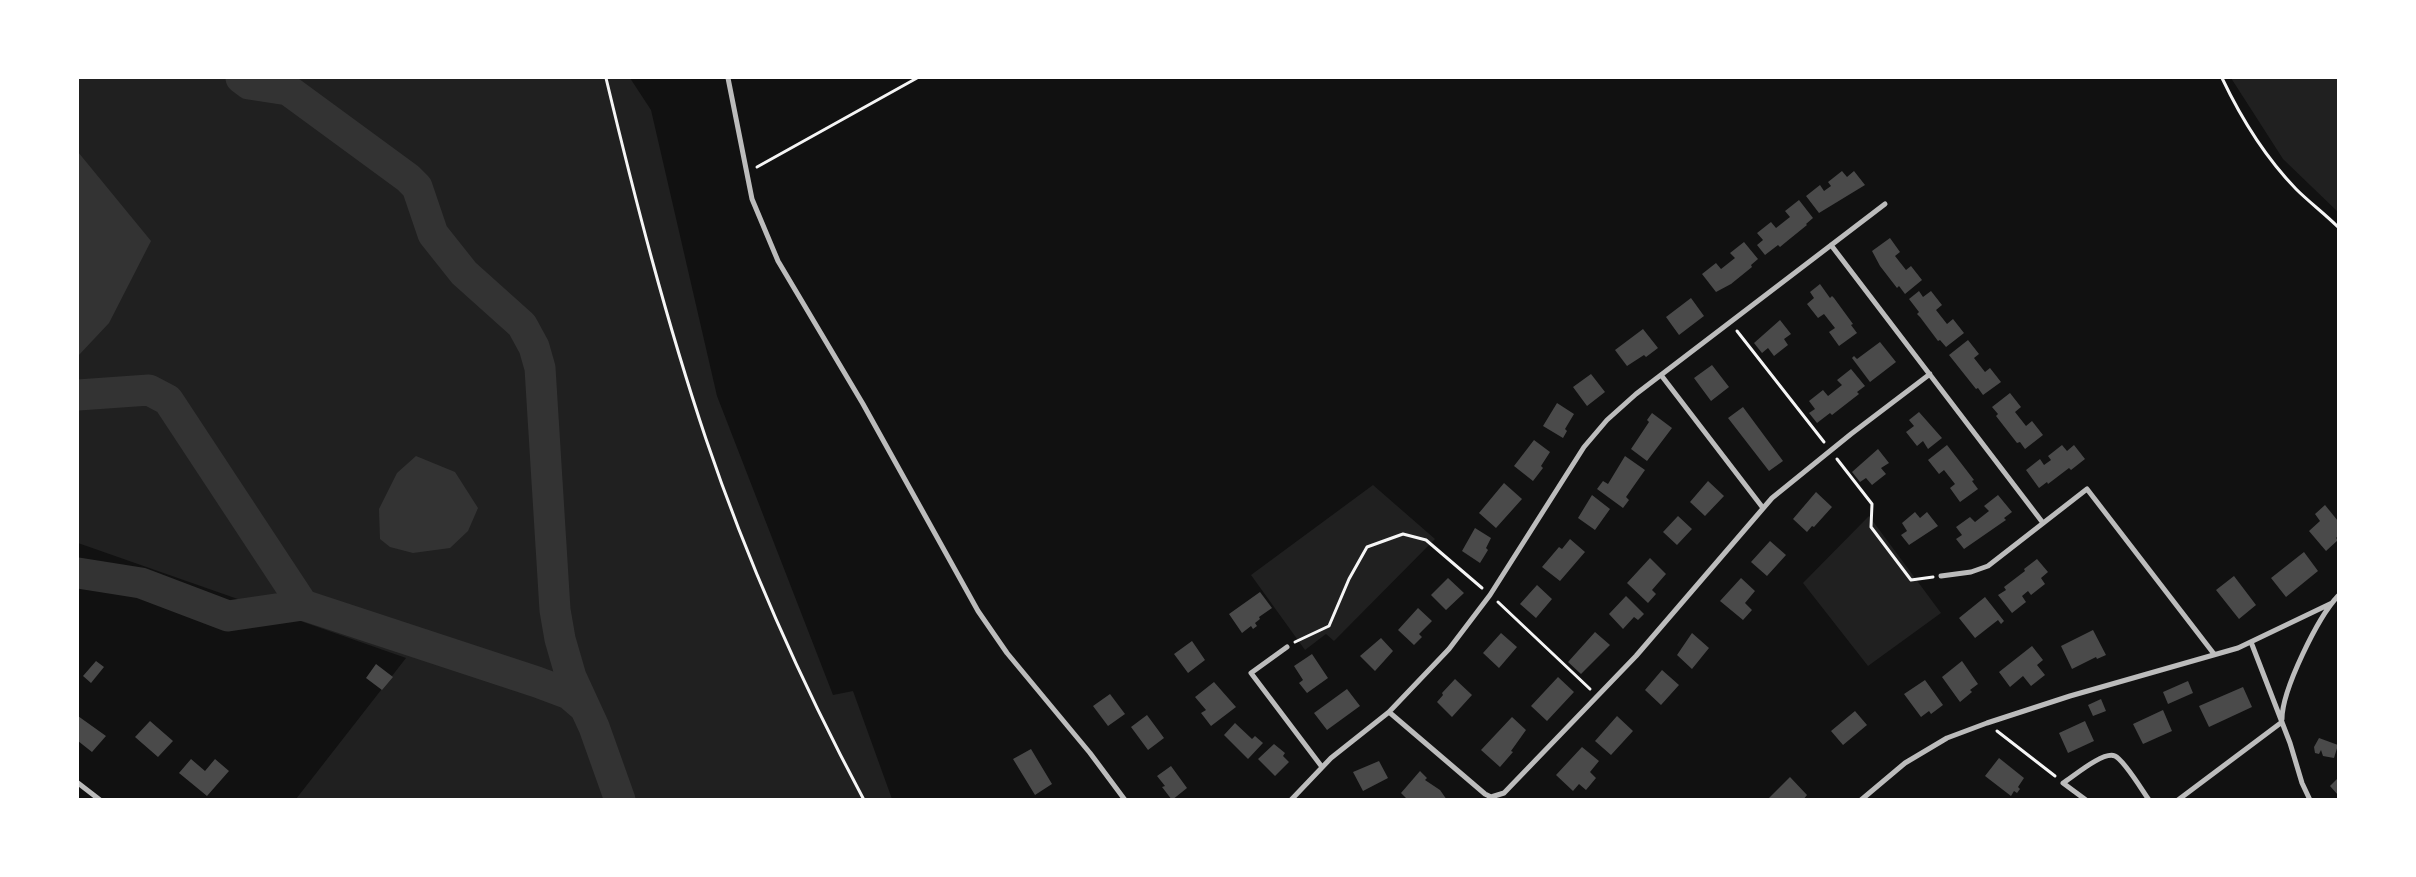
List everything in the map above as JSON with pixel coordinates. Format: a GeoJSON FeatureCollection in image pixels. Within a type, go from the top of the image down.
{"type":"FeatureCollection","features":[{"type":"Feature","properties":{"kind":"street"},"geometry":{"type":"LineString","coordinates":[[728,78],[745,173],[759,218],[778,261],[875,425],[965,589],[1007,652],[1090,753],[1125,800]]}},
{"type":"Feature","properties":{"kind":"street"},"geometry":{"type":"LineString","coordinates":[[1291,800],[1322,767],[1389,712],[1449,649],[1490,595],[1584,447],[1614,414],[1660,375],[1885,204]]}},
{"type":"Feature","properties":{"kind":"street"},"geometry":{"type":"LineString","coordinates":[[1831,245],[2043,523]]}},
{"type":"Feature","properties":{"kind":"street"},"geometry":{"type":"LineString","coordinates":[[1389,712],[1479,790],[1491,797],[1509,790],[1664,625],[1763,508],[1781,490],[1930,374]]}},
{"type":"Feature","properties":{"kind":"street"},"geometry":{"type":"LineString","coordinates":[[1660,375],[1763,508]]}},
{"type":"Feature","properties":{"kind":"street"},"geometry":{"type":"LineString","coordinates":[[1941,576],[1982,569],[2087,489],[2214,654]]}},
{"type":"Feature","properties":{"kind":"street"},"geometry":{"type":"LineString","coordinates":[[2178,800],[2282,722],[2283,708],[2290,688],[2317,627],[2338,596]]}},
{"type":"Feature","properties":{"kind":"street"},"geometry":{"type":"LineString","coordinates":[[1861,800],[1918,754],[1947,738],[1987,723],[2252,642],[2332,603]]}},
{"type":"Feature","properties":{"kind":"street"},"geometry":{"type":"LineString","coordinates":[[2252,642],[2282,722],[2302,783],[2310,800]]}},
{"type":"Feature","properties":{"kind":"street"},"geometry":{"type":"LineString","coordinates":[[1287,647],[1251,673],[1322,767]]}},
{"type":"Feature","properties":{"kind":"street"},"geometry":{"type":"LineString","coordinates":[[2086,800],[2064,783],[2101,758],[2114,756],[2149,800]]}},
{"type":"Feature","properties":{"kind":"street"},"geometry":{"type":"LineString","coordinates":[[78,783],[100,800]]}},
{"type":"Feature","properties":{"kind":"path"},"geometry":{"type":"LineString","coordinates":[[606,78],[662,301],[706,440],[755,567],[795,663],[864,800]]}},
{"type":"Feature","properties":{"kind":"path"},"geometry":{"type":"LineString","coordinates":[[745,173],[917,78]]}},
{"type":"Feature","properties":{"kind":"path"},"geometry":{"type":"LineString","coordinates":[[2222,78],[2242,116],[2270,158],[2297,189],[2338,227]]}},
{"type":"Feature","properties":{"kind":"path"},"geometry":{"type":"LineString","coordinates":[[1287,647],[1329,626],[1349,579],[1367,547],[1403,534],[1426,540],[1490,595],[1598,696]]}},
{"type":"Feature","properties":{"kind":"path"},"geometry":{"type":"LineString","coordinates":[[1987,723],[2064,783]]}},
{"type":"Feature","properties":{"kind":"shaded area"},"geometry":{"type":"Polygon","coordinates":[[[78,78],[630,78],[651,110],[717,396],[833,695],[853,691],[892,799],[296,799],[406,658],[78,543],[78,78]]]}},
{"type":"Feature","properties":{"kind":"shaded area"},"geometry":{"type":"Polygon","coordinates":[[[2231,78],[2338,78],[2338,212],[2283,159],[2231,78]]]}},
{"type":"Feature","properties":{"kind":"shaded area"},"geometry":{"type":"Polygon","coordinates":[[[78,152],[151,241],[109,323],[78,356],[78,152]]]}},
{"type":"Feature","properties":{"kind":"shaded area"},"geometry":{"type":"Polygon","coordinates":[[[416,456],[455,472],[478,508],[468,531],[450,548],[413,553],[390,547],[380,539],[379,509],[397,473],[416,456]]]}},
{"type":"Feature","properties":{"kind":"shaded area"},"geometry":{"type":"Polygon","coordinates":[[[1373,485],[1435,539],[1334,641],[1326,634],[1305,650],[1251,575],[1373,485]]]}},
{"type":"Feature","properties":{"kind":"shaded area"},"geometry":{"type":"Polygon","coordinates":[[[1869,516],[1941,613],[1868,666],[1803,583],[1869,516]]]}},
{"type":"Feature","properties":{"kind":"building"},"geometry":{"type":"Polygon","coordinates":[[[1842,171],[1847,177],[1854,171],[1865,185],[1819,213],[1806,196],[1820,185],[1824,191],[1831,186],[1828,182],[1842,171]]]}},
{"type":"Feature","properties":{"kind":"building"},"geometry":{"type":"Polygon","coordinates":[[[1799,200],[1813,218],[1780,247],[1778,245],[1765,255],[1757,245],[1763,240],[1757,233],[1771,222],[1776,228],[1790,217],[1785,211],[1799,200]]]}},
{"type":"Feature","properties":{"kind":"building"},"geometry":{"type":"Polygon","coordinates":[[[1890,238],[1900,252],[1895,256],[1906,270],[1911,266],[1922,280],[1905,294],[1899,286],[1897,288],[1880,266],[1872,251],[1890,238]]]}},
{"type":"Feature","properties":{"kind":"building"},"geometry":{"type":"Polygon","coordinates":[[[1744,242],[1758,259],[1751,265],[1752,267],[1731,284],[1716,292],[1702,274],[1716,263],[1721,269],[1735,258],[1730,253],[1744,242]]]}},
{"type":"Feature","properties":{"kind":"building"},"geometry":{"type":"Polygon","coordinates":[[[1820,284],[1830,298],[1832,296],[1834,298],[1853,324],[1851,325],[1857,333],[1839,346],[1829,332],[1835,328],[1824,314],[1818,318],[1807,304],[1814,298],[1810,292],[1820,284]]]}},
{"type":"Feature","properties":{"kind":"building"},"geometry":{"type":"Polygon","coordinates":[[[1919,291],[1923,297],[1931,291],[1942,305],[1936,310],[1947,324],[1953,319],[1964,333],[1946,347],[1940,340],[1938,341],[1917,314],[1919,312],[1909,299],[1919,291]]]}},
{"type":"Feature","properties":{"kind":"building"},"geometry":{"type":"Polygon","coordinates":[[[1691,298],[1704,316],[1679,335],[1666,317],[1691,298]]]}},
{"type":"Feature","properties":{"kind":"building"},"geometry":{"type":"Polygon","coordinates":[[[1780,320],[1791,334],[1784,339],[1788,345],[1774,356],[1768,348],[1762,353],[1754,343],[1780,320]]]}},
{"type":"Feature","properties":{"kind":"building"},"geometry":{"type":"Polygon","coordinates":[[[1643,329],[1658,348],[1646,357],[1644,355],[1627,366],[1615,350],[1643,329]]]}},
{"type":"Feature","properties":{"kind":"building"},"geometry":{"type":"Polygon","coordinates":[[[1968,340],[1979,354],[1974,358],[1985,372],[1990,368],[2001,382],[1983,395],[1949,355],[1968,340]]]}},
{"type":"Feature","properties":{"kind":"building"},"geometry":{"type":"Polygon","coordinates":[[[1880,342],[1896,362],[1870,382],[1852,358],[1854,356],[1857,359],[1880,342]]]}},
{"type":"Feature","properties":{"kind":"building"},"geometry":{"type":"Polygon","coordinates":[[[1712,365],[1729,387],[1711,401],[1694,378],[1712,365]]]}},
{"type":"Feature","properties":{"kind":"building"},"geometry":{"type":"Polygon","coordinates":[[[1851,369],[1865,386],[1857,392],[1859,394],[1832,415],[1830,413],[1817,423],[1809,413],[1815,409],[1809,401],[1823,390],[1828,396],[1842,385],[1837,380],[1851,369]]]}},
{"type":"Feature","properties":{"kind":"building"},"geometry":{"type":"Polygon","coordinates":[[[1591,374],[1605,392],[1587,406],[1573,387],[1591,374]]]}},
{"type":"Feature","properties":{"kind":"building"},"geometry":{"type":"Polygon","coordinates":[[[2010,393],[2021,407],[2015,412],[2026,426],[2032,421],[2043,435],[2025,449],[2020,442],[2017,443],[1996,416],[1998,414],[1992,407],[2010,393]]]}},
{"type":"Feature","properties":{"kind":"building"},"geometry":{"type":"Polygon","coordinates":[[[1557,403],[1574,414],[1565,429],[1567,431],[1563,438],[1543,426],[1557,403]]]}},
{"type":"Feature","properties":{"kind":"building"},"geometry":{"type":"Polygon","coordinates":[[[1743,407],[1783,461],[1769,471],[1728,418],[1743,407]]]}},
{"type":"Feature","properties":{"kind":"building"},"geometry":{"type":"Polygon","coordinates":[[[1919,412],[1942,438],[1928,449],[1923,441],[1917,446],[1906,432],[1914,426],[1909,420],[1919,412]]]}},
{"type":"Feature","properties":{"kind":"building"},"geometry":{"type":"Polygon","coordinates":[[[1652,413],[1672,428],[1647,461],[1631,449],[1649,422],[1647,420],[1652,413]]]}},
{"type":"Feature","properties":{"kind":"building"},"geometry":{"type":"Polygon","coordinates":[[[1534,440],[1550,452],[1541,466],[1543,468],[1533,481],[1514,466],[1534,440]]]}},
{"type":"Feature","properties":{"kind":"building"},"geometry":{"type":"Polygon","coordinates":[[[1947,445],[1974,480],[1972,481],[1978,489],[1960,502],[1950,488],[1955,484],[1944,470],[1939,474],[1928,460],[1947,445]]]}},
{"type":"Feature","properties":{"kind":"building"},"geometry":{"type":"Polygon","coordinates":[[[2062,445],[2067,451],[2074,445],[2085,459],[2071,470],[2069,468],[2048,484],[2047,482],[2039,488],[2026,470],[2040,459],[2044,465],[2051,460],[2048,456],[2062,445]]]}},
{"type":"Feature","properties":{"kind":"building"},"geometry":{"type":"Polygon","coordinates":[[[1878,449],[1889,463],[1881,468],[1886,474],[1872,485],[1866,478],[1860,482],[1852,472],[1878,449]]]}},
{"type":"Feature","properties":{"kind":"building"},"geometry":{"type":"Polygon","coordinates":[[[1625,456],[1645,470],[1626,497],[1629,500],[1623,508],[1597,489],[1603,481],[1608,484],[1625,456]]]}},
{"type":"Feature","properties":{"kind":"building"},"geometry":{"type":"Polygon","coordinates":[[[1708,481],[1724,496],[1705,516],[1690,502],[1708,481]]]}},
{"type":"Feature","properties":{"kind":"building"},"geometry":{"type":"Polygon","coordinates":[[[1504,483],[1522,499],[1496,528],[1479,513],[1504,483]]]}},
{"type":"Feature","properties":{"kind":"building"},"geometry":{"type":"Polygon","coordinates":[[[1816,492],[1832,507],[1807,532],[1793,519],[1816,492]]]}},
{"type":"Feature","properties":{"kind":"building"},"geometry":{"type":"Polygon","coordinates":[[[1592,495],[1610,509],[1595,530],[1578,518],[1592,495]]]}},
{"type":"Feature","properties":{"kind":"building"},"geometry":{"type":"Polygon","coordinates":[[[1998,495],[2012,512],[2004,518],[2006,520],[1964,549],[1956,539],[1962,535],[1956,527],[1970,517],[1975,522],[1989,511],[1984,506],[1998,495]]]}},
{"type":"Feature","properties":{"kind":"building"},"geometry":{"type":"Polygon","coordinates":[[[2325,505],[2338,521],[2338,536],[2336,538],[2338,540],[2326,551],[2309,531],[2320,521],[2315,514],[2325,505]]]}},
{"type":"Feature","properties":{"kind":"building"},"geometry":{"type":"Polygon","coordinates":[[[1915,512],[1920,518],[1927,512],[1938,526],[1909,545],[1901,535],[1907,531],[1902,523],[1915,512]]]}},
{"type":"Feature","properties":{"kind":"building"},"geometry":{"type":"Polygon","coordinates":[[[1678,516],[1692,529],[1677,545],[1663,532],[1678,516]]]}},
{"type":"Feature","properties":{"kind":"building"},"geometry":{"type":"Polygon","coordinates":[[[1475,528],[1491,538],[1486,548],[1488,550],[1480,563],[1462,551],[1475,528]]]}},
{"type":"Feature","properties":{"kind":"building"},"geometry":{"type":"Polygon","coordinates":[[[1570,539],[1585,552],[1560,581],[1542,567],[1559,547],[1562,549],[1570,539]]]}},
{"type":"Feature","properties":{"kind":"building"},"geometry":{"type":"Polygon","coordinates":[[[1770,541],[1786,555],[1767,576],[1751,562],[1770,541]]]}},
{"type":"Feature","properties":{"kind":"building"},"geometry":{"type":"Polygon","coordinates":[[[2304,552],[2318,571],[2286,597],[2271,578],[2304,552]]]}},
{"type":"Feature","properties":{"kind":"building"},"geometry":{"type":"Polygon","coordinates":[[[1650,558],[1666,574],[1652,590],[1656,594],[1648,603],[1627,583],[1650,558]]]}},
{"type":"Feature","properties":{"kind":"building"},"geometry":{"type":"Polygon","coordinates":[[[2037,559],[2048,572],[2041,578],[2045,584],[2031,595],[2028,591],[2022,596],[2026,602],[2012,613],[1998,595],[2006,590],[2004,587],[2037,559]]]}},
{"type":"Feature","properties":{"kind":"building"},"geometry":{"type":"Polygon","coordinates":[[[2234,576],[2256,605],[2239,619],[2216,590],[2234,576]]]}},
{"type":"Feature","properties":{"kind":"building"},"geometry":{"type":"Polygon","coordinates":[[[1448,578],[1464,593],[1446,610],[1431,595],[1448,578]]]}},
{"type":"Feature","properties":{"kind":"building"},"geometry":{"type":"Polygon","coordinates":[[[1741,578],[1755,591],[1745,603],[1752,610],[1743,620],[1720,601],[1741,578]]]}},
{"type":"Feature","properties":{"kind":"building"},"geometry":{"type":"Polygon","coordinates":[[[1537,585],[1552,599],[1536,618],[1520,604],[1537,585]]]}},
{"type":"Feature","properties":{"kind":"building"},"geometry":{"type":"Polygon","coordinates":[[[1260,592],[1272,608],[1259,617],[1260,619],[1255,623],[1257,626],[1253,629],[1251,626],[1242,633],[1229,614],[1260,592]]]}},
{"type":"Feature","properties":{"kind":"building"},"geometry":{"type":"Polygon","coordinates":[[[1626,596],[1644,614],[1638,620],[1634,617],[1623,629],[1609,614],[1626,596]]]}},
{"type":"Feature","properties":{"kind":"building"},"geometry":{"type":"Polygon","coordinates":[[[1985,597],[2004,621],[2001,624],[1998,620],[1975,638],[1959,618],[1985,597]]]}},
{"type":"Feature","properties":{"kind":"building"},"geometry":{"type":"Polygon","coordinates":[[[1418,608],[1432,621],[1419,634],[1422,637],[1414,645],[1398,630],[1418,608]]]}},
{"type":"Feature","properties":{"kind":"building"},"geometry":{"type":"Polygon","coordinates":[[[2093,630],[2106,655],[2097,659],[2096,657],[2072,669],[2061,646],[2093,630]]]}},
{"type":"Feature","properties":{"kind":"building"},"geometry":{"type":"Polygon","coordinates":[[[1595,632],[1610,645],[1581,674],[1568,662],[1595,632]]]}},
{"type":"Feature","properties":{"kind":"building"},"geometry":{"type":"Polygon","coordinates":[[[1501,633],[1517,647],[1499,668],[1483,653],[1501,633]]]}},
{"type":"Feature","properties":{"kind":"building"},"geometry":{"type":"Polygon","coordinates":[[[1692,633],[1709,648],[1692,669],[1677,655],[1692,633]]]}},
{"type":"Feature","properties":{"kind":"building"},"geometry":{"type":"Polygon","coordinates":[[[1381,638],[1393,651],[1375,671],[1360,656],[1381,638]]]}},
{"type":"Feature","properties":{"kind":"building"},"geometry":{"type":"Polygon","coordinates":[[[1192,641],[1205,660],[1188,673],[1174,654],[1192,641]]]}},
{"type":"Feature","properties":{"kind":"building"},"geometry":{"type":"Polygon","coordinates":[[[2032,646],[2043,660],[2037,665],[2045,675],[2031,686],[2023,676],[2010,687],[1999,672],[2032,646]]]}},
{"type":"Feature","properties":{"kind":"building"},"geometry":{"type":"Polygon","coordinates":[[[1312,654],[1328,678],[1307,693],[1299,683],[1303,680],[1294,666],[1312,654]]]}},
{"type":"Feature","properties":{"kind":"building"},"geometry":{"type":"Polygon","coordinates":[[[96,661],[104,667],[91,683],[83,676],[96,661]]]}},
{"type":"Feature","properties":{"kind":"building"},"geometry":{"type":"Polygon","coordinates":[[[1962,661],[1978,684],[1960,702],[1942,677],[1962,661]]]}},
{"type":"Feature","properties":{"kind":"building"},"geometry":{"type":"Polygon","coordinates":[[[376,664],[393,677],[382,690],[366,678],[376,664]]]}},
{"type":"Feature","properties":{"kind":"building"},"geometry":{"type":"Polygon","coordinates":[[[1662,670],[1679,685],[1661,705],[1645,690],[1662,670]]]}},
{"type":"Feature","properties":{"kind":"building"},"geometry":{"type":"Polygon","coordinates":[[[1558,677],[1574,692],[1547,721],[1531,706],[1558,677]]]}},
{"type":"Feature","properties":{"kind":"building"},"geometry":{"type":"Polygon","coordinates":[[[1455,679],[1472,695],[1452,717],[1437,702],[1443,695],[1442,693],[1455,679]]]}},
{"type":"Feature","properties":{"kind":"building"},"geometry":{"type":"Polygon","coordinates":[[[1925,680],[1943,705],[1931,714],[1929,711],[1921,717],[1904,694],[1925,680]]]}},
{"type":"Feature","properties":{"kind":"building"},"geometry":{"type":"Polygon","coordinates":[[[2188,681],[2193,693],[2168,704],[2163,692],[2188,681]]]}},
{"type":"Feature","properties":{"kind":"building"},"geometry":{"type":"Polygon","coordinates":[[[1214,682],[1236,707],[1211,726],[1201,713],[1206,710],[1195,697],[1214,682]]]}},
{"type":"Feature","properties":{"kind":"building"},"geometry":{"type":"Polygon","coordinates":[[[2243,687],[2252,707],[2209,727],[2199,706],[2243,687]]]}},
{"type":"Feature","properties":{"kind":"building"},"geometry":{"type":"Polygon","coordinates":[[[1347,689],[1360,706],[1327,730],[1314,713],[1347,689]]]}},
{"type":"Feature","properties":{"kind":"building"},"geometry":{"type":"Polygon","coordinates":[[[1110,694],[1125,714],[1108,726],[1093,706],[1110,694]]]}},
{"type":"Feature","properties":{"kind":"building"},"geometry":{"type":"Polygon","coordinates":[[[2101,699],[2106,711],[2093,716],[2088,705],[2101,699]]]}},
{"type":"Feature","properties":{"kind":"building"},"geometry":{"type":"Polygon","coordinates":[[[2163,710],[2172,731],[2143,744],[2133,724],[2163,710]]]}},
{"type":"Feature","properties":{"kind":"building"},"geometry":{"type":"Polygon","coordinates":[[[1855,711],[1867,725],[1843,745],[1831,731],[1855,711]]]}},
{"type":"Feature","properties":{"kind":"building"},"geometry":{"type":"Polygon","coordinates":[[[1147,715],[1164,738],[1148,750],[1131,727],[1147,715]]]}},
{"type":"Feature","properties":{"kind":"building"},"geometry":{"type":"Polygon","coordinates":[[[78,716],[106,736],[92,752],[78,741],[78,716]]]}},
{"type":"Feature","properties":{"kind":"building"},"geometry":{"type":"Polygon","coordinates":[[[1617,716],[1633,731],[1611,755],[1595,741],[1617,716]]]}},
{"type":"Feature","properties":{"kind":"building"},"geometry":{"type":"Polygon","coordinates":[[[1512,717],[1526,730],[1511,751],[1513,752],[1500,767],[1481,750],[1512,717]]]}},
{"type":"Feature","properties":{"kind":"building"},"geometry":{"type":"Polygon","coordinates":[[[150,721],[173,741],[158,757],[135,737],[150,721]]]}},
{"type":"Feature","properties":{"kind":"building"},"geometry":{"type":"Polygon","coordinates":[[[2085,721],[2094,741],[2068,753],[2059,733],[2085,721]]]}},
{"type":"Feature","properties":{"kind":"building"},"geometry":{"type":"Polygon","coordinates":[[[1235,723],[1252,739],[1255,736],[1263,743],[1248,759],[1224,735],[1235,723]]]}},
{"type":"Feature","properties":{"kind":"building"},"geometry":{"type":"Polygon","coordinates":[[[2319,738],[2338,745],[2334,758],[2323,756],[2321,750],[2319,754],[2315,753],[2314,747],[2319,738]]]}},
{"type":"Feature","properties":{"kind":"building"},"geometry":{"type":"Polygon","coordinates":[[[1274,744],[1285,753],[1283,756],[1289,762],[1275,776],[1258,759],[1274,744]]]}},
{"type":"Feature","properties":{"kind":"building"},"geometry":{"type":"Polygon","coordinates":[[[1582,747],[1599,761],[1590,772],[1596,778],[1586,790],[1579,784],[1573,791],[1556,775],[1582,747]]]}},
{"type":"Feature","properties":{"kind":"building"},"geometry":{"type":"Polygon","coordinates":[[[1031,749],[1052,784],[1035,795],[1013,759],[1031,749]]]}},
{"type":"Feature","properties":{"kind":"building"},"geometry":{"type":"Polygon","coordinates":[[[1999,758],[2024,778],[2018,787],[2020,789],[2017,793],[2014,791],[2011,796],[1985,776],[1999,758]]]}},
{"type":"Feature","properties":{"kind":"building"},"geometry":{"type":"Polygon","coordinates":[[[191,759],[205,771],[215,759],[229,771],[207,796],[179,773],[191,759]]]}},
{"type":"Feature","properties":{"kind":"building"},"geometry":{"type":"Polygon","coordinates":[[[1379,761],[1388,778],[1363,791],[1353,772],[1379,761]]]}},
{"type":"Feature","properties":{"kind":"building"},"geometry":{"type":"Polygon","coordinates":[[[1171,766],[1187,788],[1172,800],[1162,787],[1165,786],[1157,776],[1171,766]]]}},
{"type":"Feature","properties":{"kind":"building"},"geometry":{"type":"Polygon","coordinates":[[[1420,771],[1427,778],[1425,780],[1440,790],[1447,800],[1408,800],[1401,793],[1420,771]]]}},
{"type":"Feature","properties":{"kind":"building"},"geometry":{"type":"Polygon","coordinates":[[[1790,777],[1807,795],[1803,800],[1767,800],[1790,777]]]}},
{"type":"Feature","properties":{"kind":"building"},"geometry":{"type":"Polygon","coordinates":[[[2338,778],[2338,795],[2330,786],[2338,778]]]}},
{"type":"Feature","properties":{"kind":"waterway"},"geometry":{"type":"LineString","coordinates":[[241,78],[249,84],[288,90],[408,178],[417,187],[433,234],[464,273],[522,325],[534,347],[540,368],[555,610],[560,639],[571,677],[594,727],[620,800]]}},
{"type":"Feature","properties":{"kind":"waterway"},"geometry":{"type":"LineString","coordinates":[[78,395],[149,390],[168,400],[303,605],[537,682],[569,694],[583,706]]}},
{"type":"Feature","properties":{"kind":"waterway"},"geometry":{"type":"LineString","coordinates":[[78,573],[141,583],[228,616],[303,605]]}}]}
